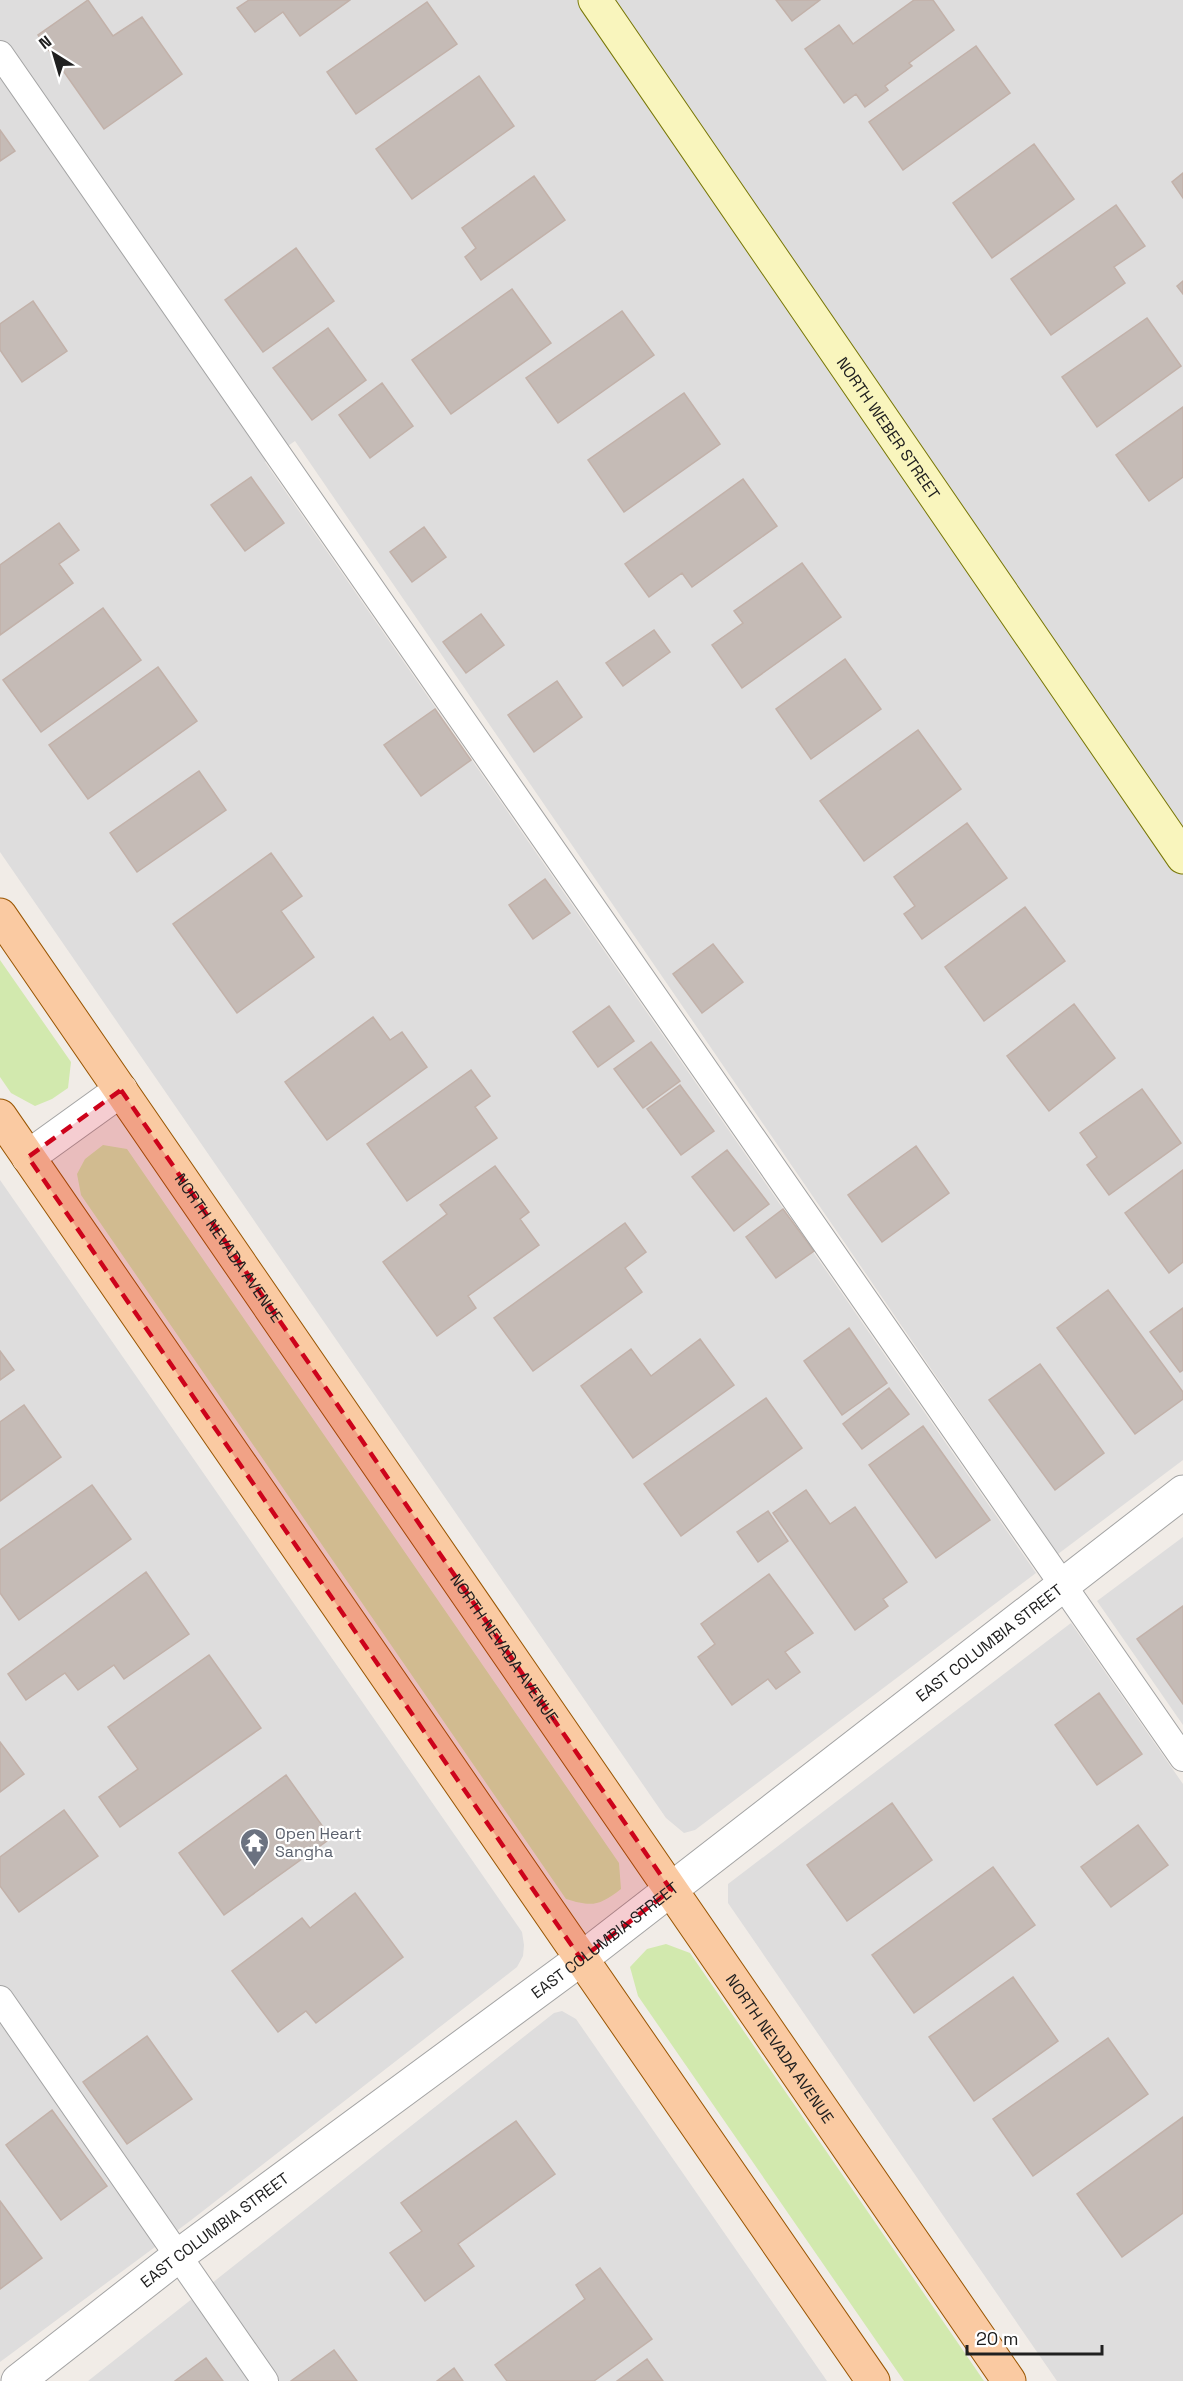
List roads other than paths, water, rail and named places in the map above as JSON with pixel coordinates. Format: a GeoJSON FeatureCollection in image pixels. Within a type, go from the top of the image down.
{"type":"FeatureCollection","features":[{"type":"Feature","properties":{"kind":"main road","name":"NORTH NEVADA AVENUE"},"geometry":{"type":"LineString","coordinates":[[0,915],[1009,2381]]}},
{"type":"Feature","properties":{"kind":"main road"},"geometry":{"type":"LineString","coordinates":[[0,1116],[873,2381]]}},
{"type":"Feature","properties":{"kind":"street","name":"NORTH WEBER STREET"},"geometry":{"type":"LineString","coordinates":[[595,0],[1183,858]]}},
{"type":"Feature","properties":{"kind":"street"},"geometry":{"type":"LineString","coordinates":[[28,1157],[120,1090]]}},
{"type":"Feature","properties":{"kind":"street","name":"EAST COLUMBIA STREET"},"geometry":{"type":"LineString","coordinates":[[18,2381],[178,2256],[581,1959],[1062,1583],[1183,1492]]}},
{"type":"Feature","properties":{"kind":"lane"},"geometry":{"type":"LineString","coordinates":[[0,54],[1183,1758]]}},
{"type":"Feature","properties":{"kind":"lane"},"geometry":{"type":"LineString","coordinates":[[0,2000],[265,2381]]}},
{"type":"Feature","properties":{"kind":"place","name":"Open Heart Sangha"},"geometry":{"type":"Point","coordinates":[254,1868]}}]}
